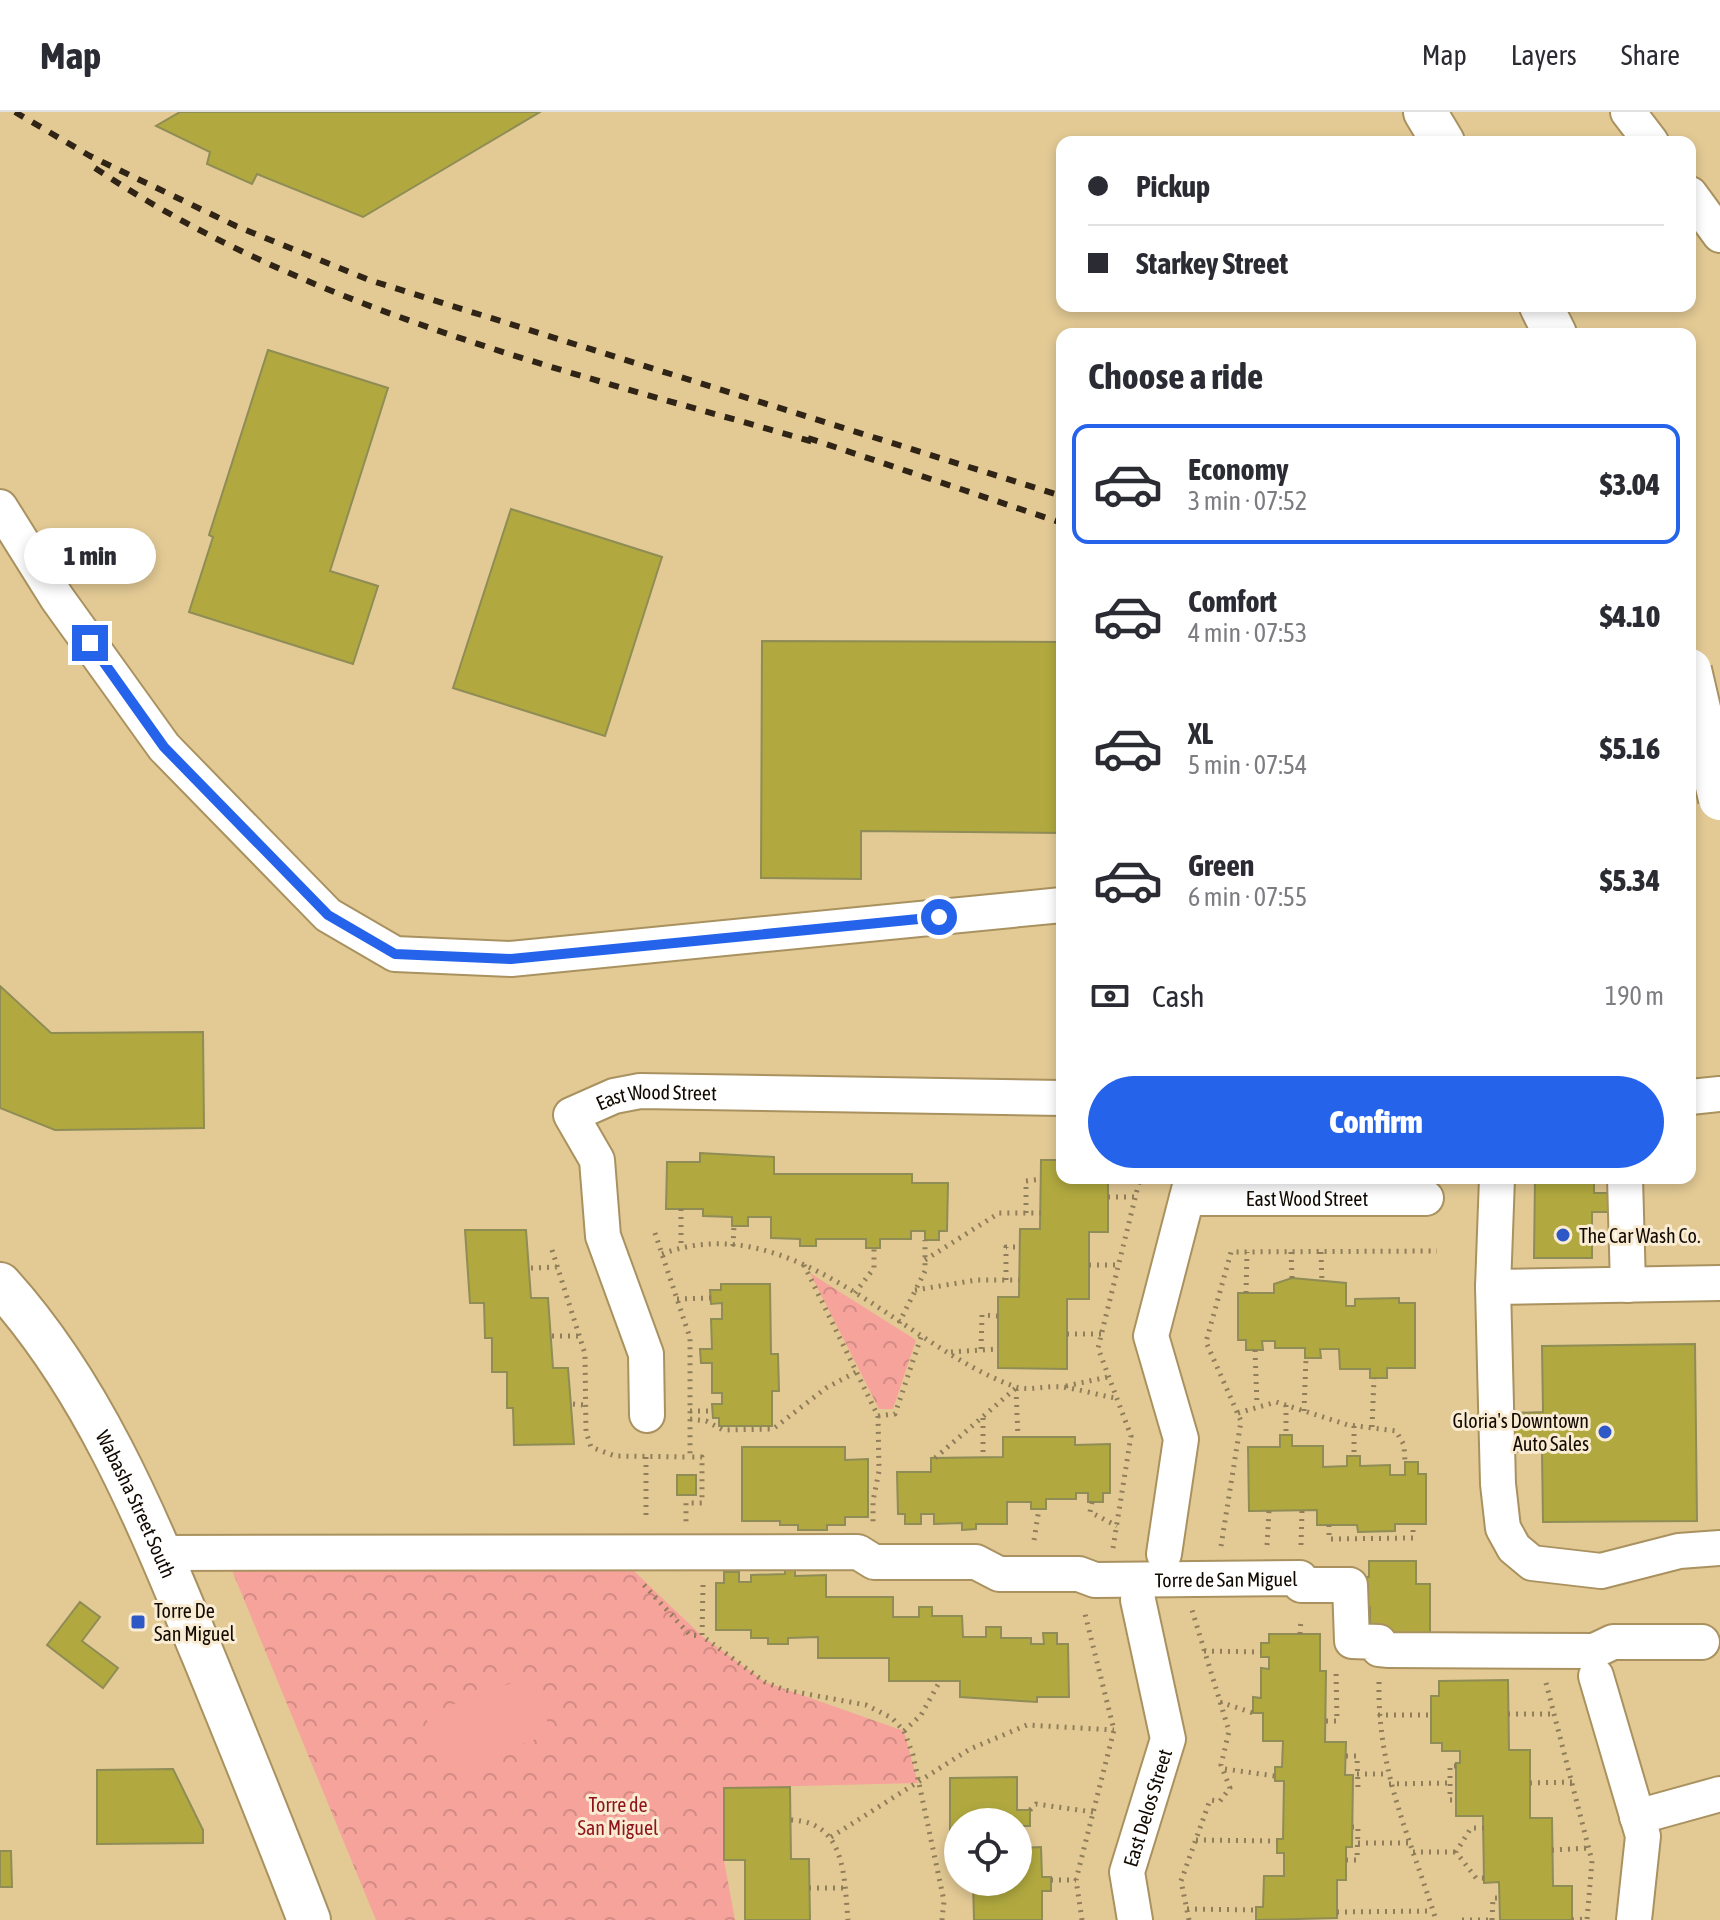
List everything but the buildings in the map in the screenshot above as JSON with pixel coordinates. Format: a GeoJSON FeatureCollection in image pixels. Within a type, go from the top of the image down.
{"type":"FeatureCollection","features":[{"type":"Feature","properties":{"kind":"main road"},"geometry":{"type":"LineString","coordinates":[[1425,112],[1439,136]]}},
{"type":"Feature","properties":{"kind":"main road"},"geometry":{"type":"LineString","coordinates":[[1696,696],[1720,799]]}},
{"type":"Feature","properties":{"kind":"main road","name":"Wabasha Street South"},"geometry":{"type":"LineString","coordinates":[[0,1284],[70,1375],[109,1445],[161,1553],[309,1920]]}},
{"type":"Feature","properties":{"kind":"street"},"geometry":{"type":"LineString","coordinates":[[1628,112],[1646,136]]}},
{"type":"Feature","properties":{"kind":"street"},"geometry":{"type":"LineString","coordinates":[[1696,202],[1720,235]]}},
{"type":"Feature","properties":{"kind":"street"},"geometry":{"type":"LineString","coordinates":[[0,507],[57,598],[164,747],[328,915],[395,954],[511,959],[1056,906]]}},
{"type":"Feature","properties":{"kind":"street","name":"East Wood Street"},"geometry":{"type":"LineString","coordinates":[[647,1415],[646,1354],[603,1236],[597,1160],[571,1115],[614,1096],[640,1091],[1056,1098]]}},
{"type":"Feature","properties":{"kind":"street"},"geometry":{"type":"LineString","coordinates":[[1696,1096],[1720,1094]]}},
{"type":"Feature","properties":{"kind":"street"},"geometry":{"type":"LineString","coordinates":[[1497,1184],[1493,1287],[1498,1484],[1503,1528],[1514,1548],[1532,1563],[1601,1571],[1679,1551],[1720,1548]]}},
{"type":"Feature","properties":{"kind":"street"},"geometry":{"type":"LineString","coordinates":[[1625,1184],[1628,1285]]}},
{"type":"Feature","properties":{"kind":"street","name":"East Wood Street"},"geometry":{"type":"LineString","coordinates":[[1187,1571],[1181,1439],[1151,1336],[1189,1188],[1426,1198]]}},
{"type":"Feature","properties":{"kind":"street"},"geometry":{"type":"LineString","coordinates":[[1493,1287],[1720,1283]]}},
{"type":"Feature","properties":{"kind":"street","name":"Torre de San Miguel"},"geometry":{"type":"LineString","coordinates":[[161,1553],[858,1552],[874,1562],[976,1562],[999,1574],[1094,1577],[1187,1571],[1300,1578],[1301,1585],[1350,1585],[1352,1641],[1379,1642],[1379,1649],[1594,1651],[1613,1642],[1702,1642]]}},
{"type":"Feature","properties":{"kind":"street","name":"East Delos Street"},"geometry":{"type":"LineString","coordinates":[[1135,1920],[1127,1872],[1168,1739],[1138,1600]]}},
{"type":"Feature","properties":{"kind":"street"},"geometry":{"type":"LineString","coordinates":[[1596,1676],[1643,1836],[1634,1920]]}},
{"type":"Feature","properties":{"kind":"street"},"geometry":{"type":"LineString","coordinates":[[1637,1817],[1720,1794]]}},
{"type":"Feature","properties":{"kind":"path"},"geometry":{"type":"LineString","coordinates":[[1026,1213],[1026,1181],[1041,1179]]}},
{"type":"Feature","properties":{"kind":"path"},"geometry":{"type":"LineString","coordinates":[[1082,1920],[1076,1880],[1114,1730],[1079,1587],[1094,1577],[1117,1526],[1131,1436],[1098,1348],[1139,1184]]}},
{"type":"Feature","properties":{"kind":"path"},"geometry":{"type":"LineString","coordinates":[[1108,1197],[1136,1197]]}},
{"type":"Feature","properties":{"kind":"path"},"geometry":{"type":"LineString","coordinates":[[681,1209],[681,1246]]}},
{"type":"Feature","properties":{"kind":"path"},"geometry":{"type":"LineString","coordinates":[[925,1260],[999,1213],[1041,1213]]}},
{"type":"Feature","properties":{"kind":"path"},"geometry":{"type":"LineString","coordinates":[[733,1246],[734,1226]]}},
{"type":"Feature","properties":{"kind":"path"},"geometry":{"type":"LineString","coordinates":[[655,1233],[690,1338],[690,1457]]}},
{"type":"Feature","properties":{"kind":"path"},"geometry":{"type":"LineString","coordinates":[[899,1323],[925,1271],[925,1240]]}},
{"type":"Feature","properties":{"kind":"path"},"geometry":{"type":"LineString","coordinates":[[662,1254],[681,1246],[733,1246],[758,1249],[803,1264],[855,1293],[921,1337],[1016,1388],[1061,1387],[1108,1377]]}},
{"type":"Feature","properties":{"kind":"path"},"geometry":{"type":"LineString","coordinates":[[1006,1280],[1006,1247],[1020,1247]]}},
{"type":"Feature","properties":{"kind":"path"},"geometry":{"type":"LineString","coordinates":[[855,1293],[874,1268],[874,1248]]}},
{"type":"Feature","properties":{"kind":"path"},"geometry":{"type":"LineString","coordinates":[[552,1250],[585,1354],[586,1432],[591,1447],[615,1456],[702,1457],[702,1503],[686,1503],[702,1636]]}},
{"type":"Feature","properties":{"kind":"path"},"geometry":{"type":"LineString","coordinates":[[1189,1920],[1181,1881],[1210,1800],[1220,1801],[1230,1788],[1221,1765],[1229,1731],[1204,1651],[1187,1571],[1241,1421],[1206,1342],[1231,1252],[1437,1251]]}},
{"type":"Feature","properties":{"kind":"path"},"geometry":{"type":"LineString","coordinates":[[1246,1293],[1247,1252]]}},
{"type":"Feature","properties":{"kind":"path"},"geometry":{"type":"LineString","coordinates":[[1291,1252],[1292,1278]]}},
{"type":"Feature","properties":{"kind":"path"},"geometry":{"type":"LineString","coordinates":[[1321,1252],[1322,1283]]}},
{"type":"Feature","properties":{"kind":"path"},"geometry":{"type":"LineString","coordinates":[[803,1264],[878,1416],[879,1471],[873,1501],[874,1562]]}},
{"type":"Feature","properties":{"kind":"path"},"geometry":{"type":"LineString","coordinates":[[1089,1265],[1119,1265]]}},
{"type":"Feature","properties":{"kind":"path"},"geometry":{"type":"LineString","coordinates":[[531,1268],[558,1267]]}},
{"type":"Feature","properties":{"kind":"path"},"geometry":{"type":"LineString","coordinates":[[915,1290],[977,1280],[1019,1280]]}},
{"type":"Feature","properties":{"kind":"path"},"geometry":{"type":"LineString","coordinates":[[677,1299],[711,1298]]}},
{"type":"Feature","properties":{"kind":"path"},"geometry":{"type":"LineString","coordinates":[[981,1349],[982,1315],[998,1316]]}},
{"type":"Feature","properties":{"kind":"path"},"geometry":{"type":"LineString","coordinates":[[1067,1334],[1101,1334]]}},
{"type":"Feature","properties":{"kind":"path"},"geometry":{"type":"LineString","coordinates":[[552,1336],[579,1336]]}},
{"type":"Feature","properties":{"kind":"path"},"geometry":{"type":"LineString","coordinates":[[878,1416],[895,1414],[921,1337]]}},
{"type":"Feature","properties":{"kind":"path"},"geometry":{"type":"LineString","coordinates":[[949,1352],[998,1349]]}},
{"type":"Feature","properties":{"kind":"path"},"geometry":{"type":"LineString","coordinates":[[1255,1350],[1257,1405]]}},
{"type":"Feature","properties":{"kind":"path"},"geometry":{"type":"LineString","coordinates":[[690,1356],[700,1356]]}},
{"type":"Feature","properties":{"kind":"path"},"geometry":{"type":"LineString","coordinates":[[1304,1411],[1306,1358]]}},
{"type":"Feature","properties":{"kind":"path"},"geometry":{"type":"LineString","coordinates":[[690,1419],[706,1421],[723,1430],[773,1429],[826,1388],[856,1372]]}},
{"type":"Feature","properties":{"kind":"path"},"geometry":{"type":"LineString","coordinates":[[1372,1427],[1374,1378]]}},
{"type":"Feature","properties":{"kind":"path"},"geometry":{"type":"LineString","coordinates":[[1061,1387],[1115,1398]]}},
{"type":"Feature","properties":{"kind":"path"},"geometry":{"type":"LineString","coordinates":[[935,1458],[1016,1388]]}},
{"type":"Feature","properties":{"kind":"path"},"geometry":{"type":"LineString","coordinates":[[1016,1388],[1018,1437]]}},
{"type":"Feature","properties":{"kind":"path"},"geometry":{"type":"LineString","coordinates":[[573,1404],[585,1405]]}},
{"type":"Feature","properties":{"kind":"path"},"geometry":{"type":"LineString","coordinates":[[1238,1413],[1257,1405],[1286,1405],[1354,1426],[1396,1431],[1404,1445],[1405,1462]]}},
{"type":"Feature","properties":{"kind":"path"},"geometry":{"type":"LineString","coordinates":[[1286,1405],[1286,1435]]}},
{"type":"Feature","properties":{"kind":"path"},"geometry":{"type":"LineString","coordinates":[[690,1411],[713,1411]]}},
{"type":"Feature","properties":{"kind":"path"},"geometry":{"type":"LineString","coordinates":[[983,1417],[983,1457]]}},
{"type":"Feature","properties":{"kind":"path"},"geometry":{"type":"LineString","coordinates":[[1354,1426],[1354,1456]]}},
{"type":"Feature","properties":{"kind":"path"},"geometry":{"type":"LineString","coordinates":[[646,1457],[630,1552],[690,1635],[702,1636],[765,1682],[785,1690],[879,1709],[904,1731],[913,1755],[944,1901],[942,1920]]}},
{"type":"Feature","properties":{"kind":"path"},"geometry":{"type":"LineString","coordinates":[[1092,1502],[1090,1512],[1117,1526]]}},
{"type":"Feature","properties":{"kind":"path"},"geometry":{"type":"LineString","coordinates":[[1329,1525],[1329,1539],[1383,1539],[1413,1538],[1413,1524]]}},
{"type":"Feature","properties":{"kind":"path"},"geometry":{"type":"LineString","coordinates":[[1337,1912],[1434,1916],[1386,1774],[1378,1715],[1379,1649]]}},
{"type":"Feature","properties":{"kind":"path"},"geometry":{"type":"LineString","coordinates":[[1204,1651],[1261,1652]]}},
{"type":"Feature","properties":{"kind":"path"},"geometry":{"type":"LineString","coordinates":[[1538,1651],[1592,1861],[1587,1920],[1572,1920]]}},
{"type":"Feature","properties":{"kind":"path"},"geometry":{"type":"LineString","coordinates":[[1326,1721],[1337,1721],[1336,1657]]}},
{"type":"Feature","properties":{"kind":"path"},"geometry":{"type":"LineString","coordinates":[[904,1731],[921,1715],[940,1681]]}},
{"type":"Feature","properties":{"kind":"path"},"geometry":{"type":"LineString","coordinates":[[1220,1702],[1253,1713]]}},
{"type":"Feature","properties":{"kind":"path"},"geometry":{"type":"LineString","coordinates":[[1508,1714],[1555,1714]]}},
{"type":"Feature","properties":{"kind":"path"},"geometry":{"type":"LineString","coordinates":[[1378,1715],[1431,1715]]}},
{"type":"Feature","properties":{"kind":"path"},"geometry":{"type":"LineString","coordinates":[[831,1837],[970,1749],[1027,1725],[1114,1730]]}},
{"type":"Feature","properties":{"kind":"path"},"geometry":{"type":"LineString","coordinates":[[1346,1756],[1357,1756],[1358,1788],[1353,1788]]}},
{"type":"Feature","properties":{"kind":"path"},"geometry":{"type":"LineString","coordinates":[[1456,1766],[1450,1766],[1450,1800],[1456,1800]]}},
{"type":"Feature","properties":{"kind":"path"},"geometry":{"type":"LineString","coordinates":[[1223,1769],[1275,1776]]}},
{"type":"Feature","properties":{"kind":"path"},"geometry":{"type":"LineString","coordinates":[[1357,1774],[1386,1774]]}},
{"type":"Feature","properties":{"kind":"path"},"geometry":{"type":"LineString","coordinates":[[1530,1783],[1572,1782]]}},
{"type":"Feature","properties":{"kind":"path"},"geometry":{"type":"LineString","coordinates":[[1389,1784],[1450,1783]]}},
{"type":"Feature","properties":{"kind":"path"},"geometry":{"type":"LineString","coordinates":[[1032,1808],[1036,1804],[1093,1812]]}},
{"type":"Feature","properties":{"kind":"path"},"geometry":{"type":"LineString","coordinates":[[791,1820],[815,1823],[831,1837],[845,1888],[848,1920]]}},
{"type":"Feature","properties":{"kind":"path"},"geometry":{"type":"LineString","coordinates":[[1346,1860],[1357,1860],[1358,1827],[1353,1827]]}},
{"type":"Feature","properties":{"kind":"path"},"geometry":{"type":"LineString","coordinates":[[1456,1852],[1471,1828],[1484,1828]]}},
{"type":"Feature","properties":{"kind":"path"},"geometry":{"type":"LineString","coordinates":[[1196,1840],[1277,1841]]}},
{"type":"Feature","properties":{"kind":"path"},"geometry":{"type":"LineString","coordinates":[[1358,1843],[1410,1843]]}},
{"type":"Feature","properties":{"kind":"path"},"geometry":{"type":"LineString","coordinates":[[1552,1850],[1589,1848]]}},
{"type":"Feature","properties":{"kind":"path"},"geometry":{"type":"LineString","coordinates":[[1413,1852],[1456,1852]]}},
{"type":"Feature","properties":{"kind":"path"},"geometry":{"type":"LineString","coordinates":[[1456,1852],[1476,1878],[1484,1878]]}},
{"type":"Feature","properties":{"kind":"path"},"geometry":{"type":"LineString","coordinates":[[1051,1880],[1076,1880]]}},
{"type":"Feature","properties":{"kind":"path"},"geometry":{"type":"LineString","coordinates":[[809,1888],[845,1888]]}},
{"type":"Feature","properties":{"kind":"path"},"geometry":{"type":"LineString","coordinates":[[1462,1920],[1492,1920],[1493,1898],[1500,1898]]}},
{"type":"Feature","properties":{"kind":"path"},"geometry":{"type":"LineString","coordinates":[[1187,1909],[1256,1910]]}},
{"type":"Feature","properties":{"kind":"green space"},"geometry":{"type":"Polygon","coordinates":[[[810,1273],[916,1340],[893,1409],[879,1409],[810,1273]]]}},
{"type":"Feature","properties":{"kind":"green space","name":"Torre de San Miguel"},"geometry":{"type":"Polygon","coordinates":[[[224,1551],[614,1552],[702,1636],[765,1682],[904,1731],[918,1783],[724,1788],[724,1860],[735,1920],[376,1920],[224,1551]]]}},
{"type":"Feature","properties":{"kind":"green space"},"geometry":{"type":"Polygon","coordinates":[[[530,1676],[552,1733],[447,1773],[425,1715],[530,1676]]]}},
{"type":"Feature","properties":{"kind":"railway"},"geometry":{"type":"LineString","coordinates":[[15,112],[90,156],[236,226],[369,280],[1056,494]]}},
{"type":"Feature","properties":{"kind":"railway"},"geometry":{"type":"LineString","coordinates":[[95,168],[178,218],[264,262],[353,300],[538,363],[817,443]]}},
{"type":"Feature","properties":{"kind":"railway"},"geometry":{"type":"LineString","coordinates":[[808,438],[1056,521]]}},
{"type":"Feature","properties":{"kind":"railway"},"geometry":{"type":"LineString","coordinates":[[1696,727],[1720,737]]}},
{"type":"Feature","properties":{"kind":"railway"},"geometry":{"type":"LineString","coordinates":[[1696,752],[1720,762]]}},
{"type":"Feature","properties":{"kind":"place","name":"The Car Wash Co."},"geometry":{"type":"Point","coordinates":[1563,1235]}},
{"type":"Feature","properties":{"kind":"place","name":"Gloria's Downtown Auto Sales"},"geometry":{"type":"Point","coordinates":[1605,1432]}},
{"type":"Feature","properties":{"kind":"place","name":"Torre De San Miguel"},"geometry":{"type":"Point","coordinates":[138,1622]}},
{"type":"Feature","properties":{"kind":"route"},"geometry":{"type":"LineString","coordinates":[[90,643],[164,747],[328,915],[395,954],[511,959],[939,917]]}}]}
